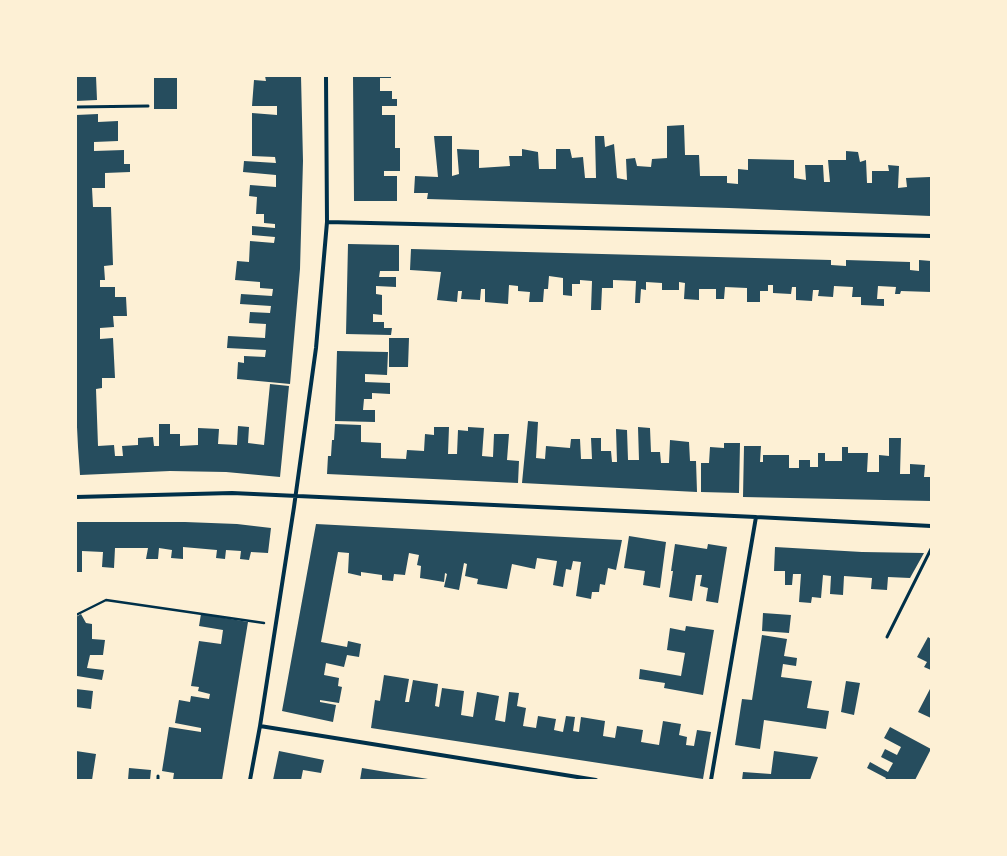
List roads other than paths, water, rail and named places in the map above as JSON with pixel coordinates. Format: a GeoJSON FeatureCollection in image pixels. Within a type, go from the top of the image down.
{"type":"FeatureCollection","features":[{"type":"Feature","properties":{"kind":"street"},"geometry":{"type":"LineString","coordinates":[[250,780],[260,726],[296,496],[316,348],[327,222],[326,76]]}},
{"type":"Feature","properties":{"kind":"street"},"geometry":{"type":"LineString","coordinates":[[327,222],[931,236]]}},
{"type":"Feature","properties":{"kind":"street"},"geometry":{"type":"LineString","coordinates":[[76,497],[232,493],[931,526]]}},
{"type":"Feature","properties":{"kind":"street"},"geometry":{"type":"LineString","coordinates":[[711,780],[756,517]]}},
{"type":"Feature","properties":{"kind":"street"},"geometry":{"type":"LineString","coordinates":[[260,726],[596,780]]}},
{"type":"Feature","properties":{"kind":"lane"},"geometry":{"type":"LineString","coordinates":[[76,107],[148,106]]}},
{"type":"Feature","properties":{"kind":"lane"},"geometry":{"type":"LineString","coordinates":[[887,637],[931,550]]}}]}
